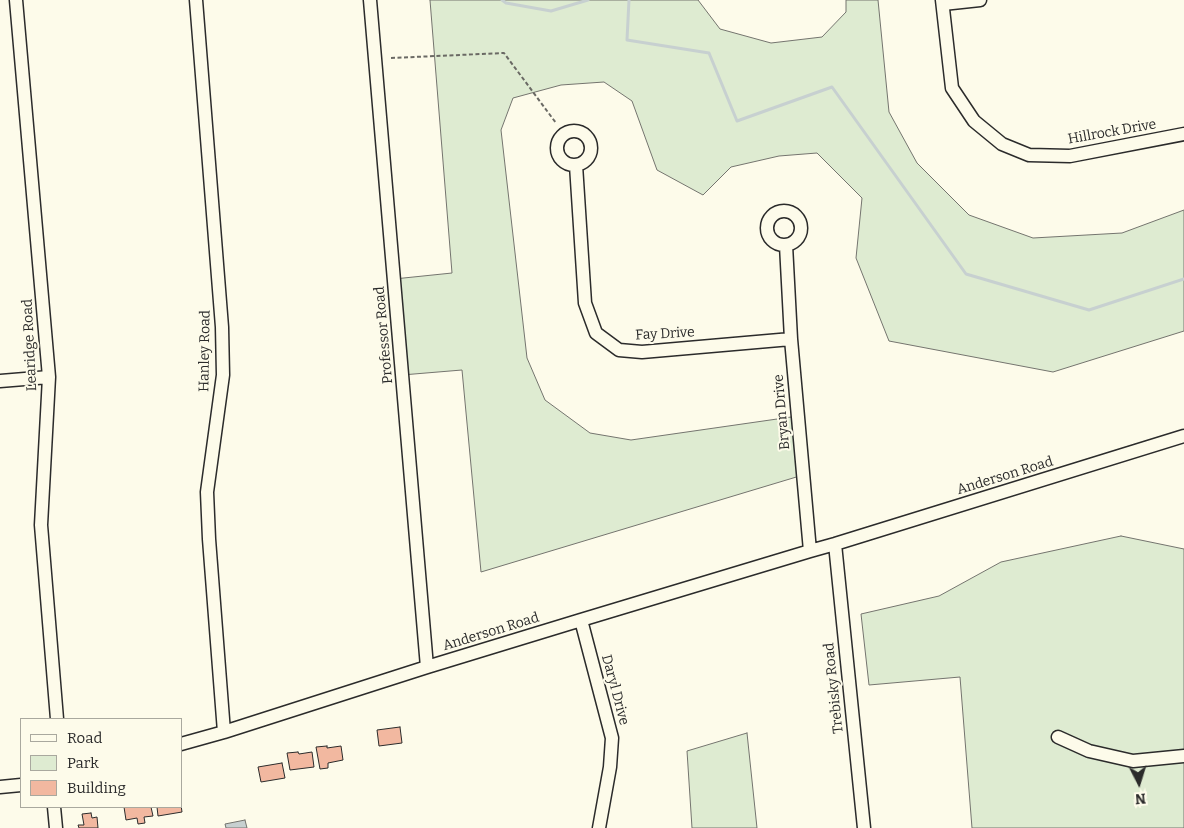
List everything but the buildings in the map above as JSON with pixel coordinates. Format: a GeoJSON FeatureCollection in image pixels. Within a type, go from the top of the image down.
{"type":"FeatureCollection","features":[{"type":"Feature","properties":{"kind":"street","name":"Learidge Road"},"geometry":{"type":"LineString","coordinates":[[16,0],[49,377],[41,525],[56,718]]}},
{"type":"Feature","properties":{"kind":"street","name":"Hanley Road"},"geometry":{"type":"LineString","coordinates":[[196,0],[222,327],[223,375],[207,492],[224,732]]}},
{"type":"Feature","properties":{"kind":"street","name":"Professor Road"},"geometry":{"type":"LineString","coordinates":[[370,0],[427,667]]}},
{"type":"Feature","properties":{"kind":"street"},"geometry":{"type":"LineString","coordinates":[[943,2],[980,0]]}},
{"type":"Feature","properties":{"kind":"street","name":"Hillrock Drive"},"geometry":{"type":"LineString","coordinates":[[943,2],[952,88],[974,121],[1002,144],[1029,155],[1070,156],[1184,134]]}},
{"type":"Feature","properties":{"kind":"street","name":"Fay Drive"},"geometry":{"type":"LineString","coordinates":[[576,165],[585,303],[596,333],[619,350],[642,352],[790,339]]}},
{"type":"Feature","properties":{"kind":"street","name":"Bryan Drive"},"geometry":{"type":"LineString","coordinates":[[786,245],[790,339],[810,551]]}},
{"type":"Feature","properties":{"kind":"street"},"geometry":{"type":"LineString","coordinates":[[0,381],[49,377]]}},
{"type":"Feature","properties":{"kind":"street","name":"Anderson Road"},"geometry":{"type":"LineString","coordinates":[[835,544],[1184,436]]}},
{"type":"Feature","properties":{"kind":"street"},"geometry":{"type":"LineString","coordinates":[[810,551],[835,544]]}},
{"type":"Feature","properties":{"kind":"street","name":"Trebisky Road"},"geometry":{"type":"LineString","coordinates":[[835,544],[864,828]]}},
{"type":"Feature","properties":{"kind":"street","name":"Anderson Road"},"geometry":{"type":"LineString","coordinates":[[182,744],[810,551]]}},
{"type":"Feature","properties":{"kind":"street","name":"Daryl Drive"},"geometry":{"type":"LineString","coordinates":[[581,620],[612,738],[610,767],[598,828]]}},
{"type":"Feature","properties":{"kind":"street"},"geometry":{"type":"LineString","coordinates":[[1058,737],[1089,751],[1134,761],[1184,756]]}},
{"type":"Feature","properties":{"kind":"street"},"geometry":{"type":"LineString","coordinates":[[0,787],[20,785]]}},
{"type":"Feature","properties":{"kind":"street"},"geometry":{"type":"LineString","coordinates":[[54,808],[56,828]]}},
{"type":"Feature","properties":{"kind":"path"},"geometry":{"type":"LineString","coordinates":[[392,58],[504,53],[556,123]]}},
{"type":"Feature","properties":{"kind":"green space"},"geometry":{"type":"Polygon","coordinates":[[[430,0],[698,0],[720,29],[771,43],[822,37],[846,12],[846,0],[878,0],[889,112],[917,163],[969,215],[1033,238],[1122,233],[1184,210],[1184,331],[1053,372],[889,341],[856,258],[862,198],[817,153],[779,156],[731,167],[703,195],[657,170],[632,101],[604,82],[561,85],[513,98],[501,130],[527,358],[545,400],[590,433],[631,440],[798,416],[803,475],[481,572],[462,370],[402,375],[394,279],[452,273],[430,0]]]}},
{"type":"Feature","properties":{"kind":"green space"},"geometry":{"type":"Polygon","coordinates":[[[1121,536],[1184,549],[1184,828],[972,828],[960,677],[869,685],[861,614],[939,596],[1001,562],[1121,536]]]}},
{"type":"Feature","properties":{"kind":"green space"},"geometry":{"type":"Polygon","coordinates":[[[747,733],[757,828],[692,828],[687,751],[747,733]]]}},
{"type":"Feature","properties":{"kind":"shaded area"},"geometry":{"type":"Polygon","coordinates":[[[245,820],[247,828],[226,828],[225,824],[245,820]]]}},
{"type":"Feature","properties":{"kind":"waterway"},"geometry":{"type":"LineString","coordinates":[[502,0],[506,3],[551,11],[588,0]]}},
{"type":"Feature","properties":{"kind":"waterway"},"geometry":{"type":"LineString","coordinates":[[629,0],[627,40],[709,53],[737,121],[832,87],[966,274],[1089,310],[1184,279]]}}]}
